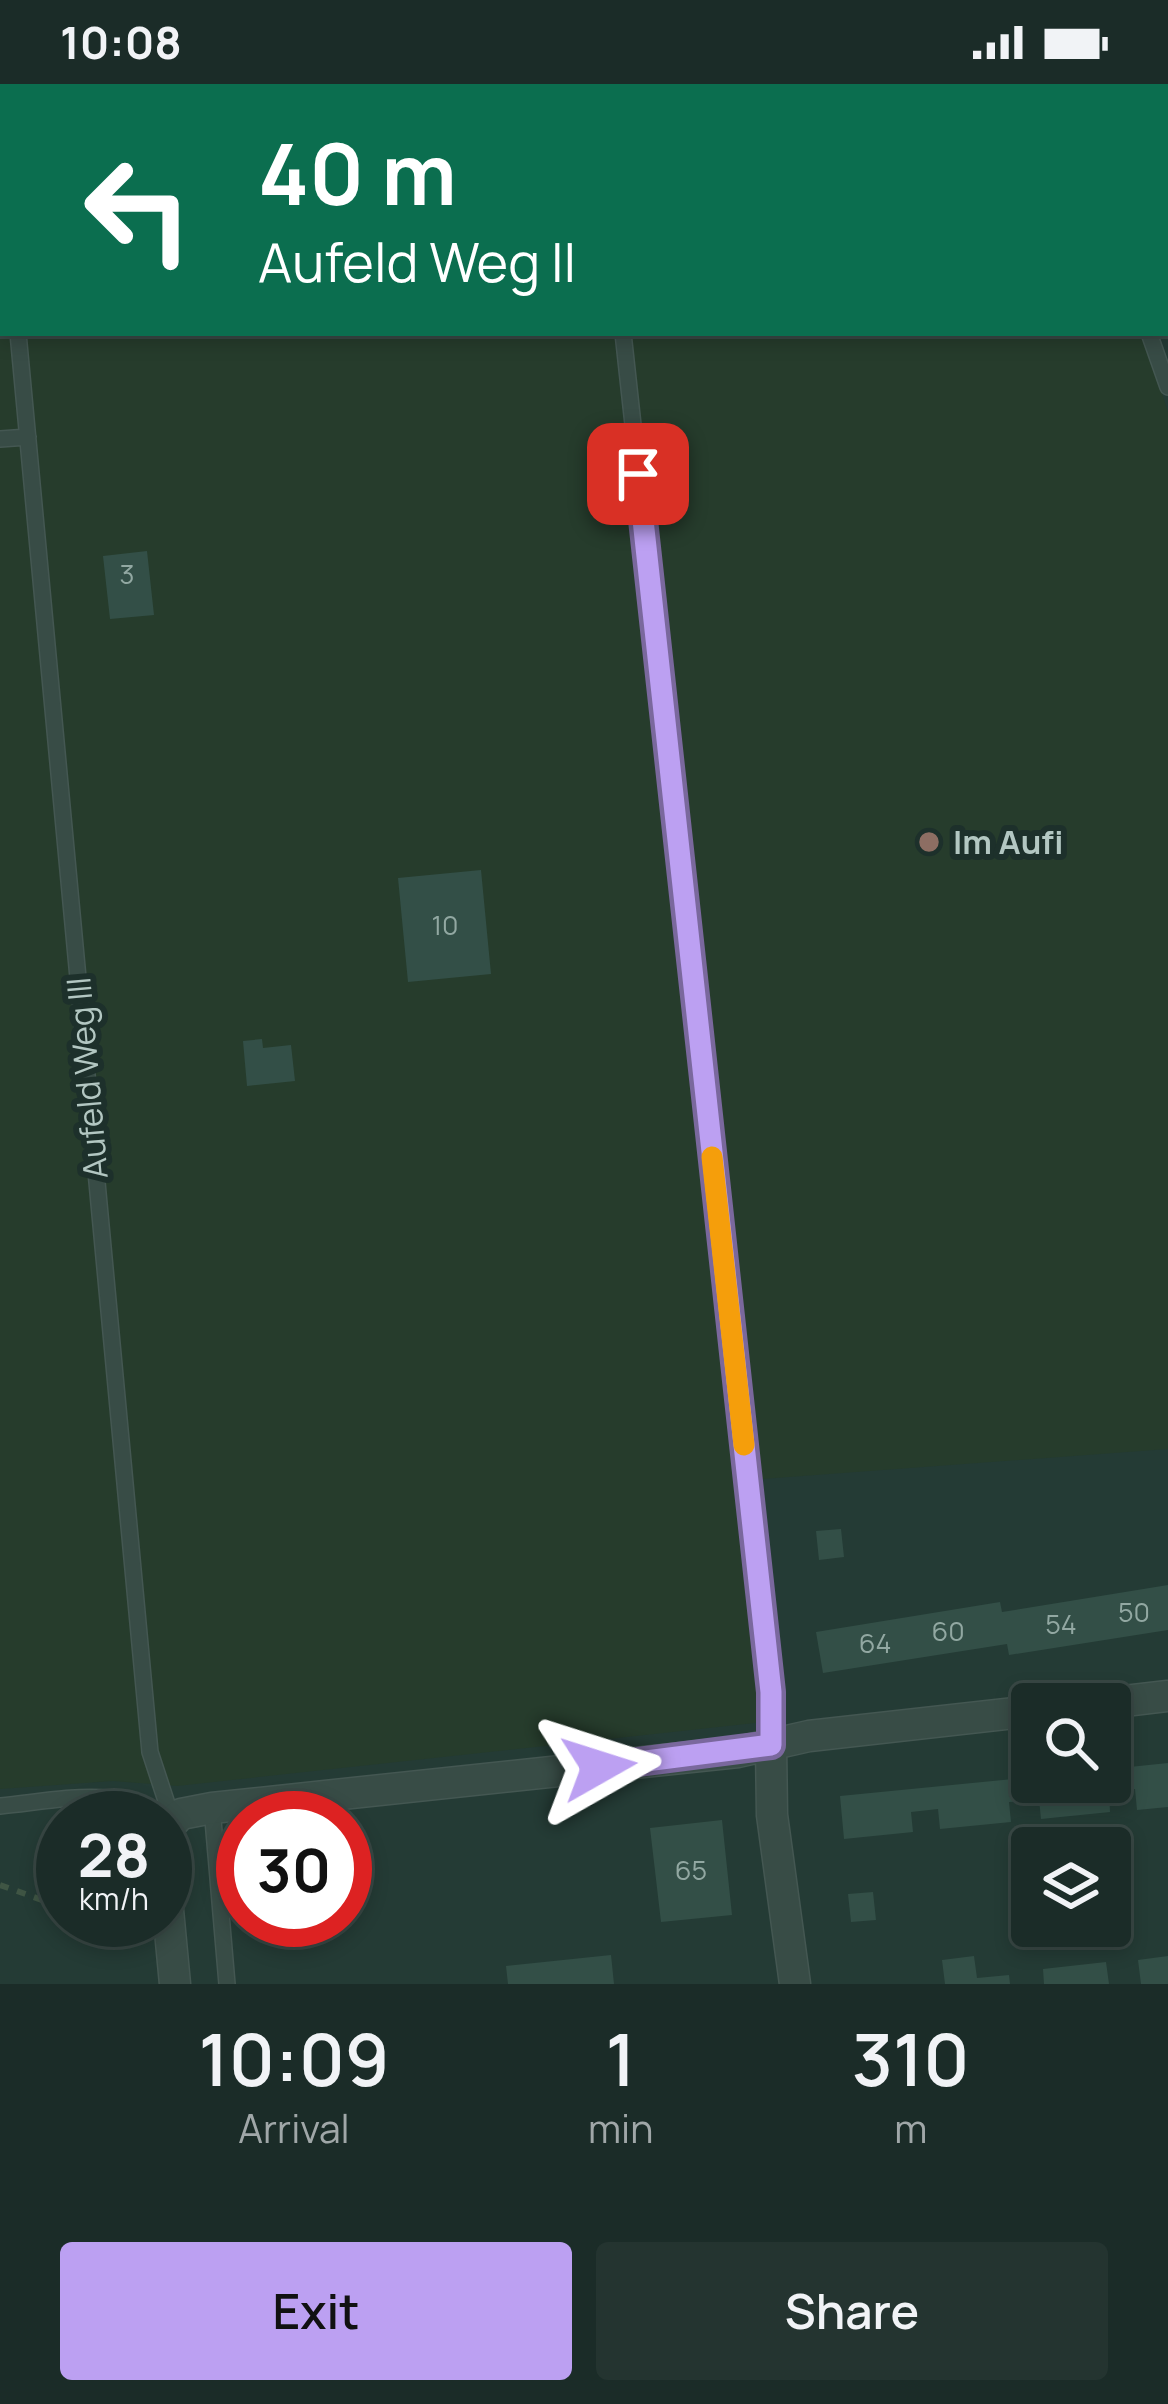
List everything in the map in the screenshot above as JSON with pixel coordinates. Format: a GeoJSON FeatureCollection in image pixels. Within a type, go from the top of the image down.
{"type":"FeatureCollection","features":[{"type":"Feature","properties":{"kind":"street"},"geometry":{"type":"LineString","coordinates":[[1131,1700],[1168,1696]]}},
{"type":"Feature","properties":{"kind":"street"},"geometry":{"type":"LineString","coordinates":[[192,1816],[212,1808],[1011,1715]]}},
{"type":"Feature","properties":{"kind":"street"},"geometry":{"type":"LineString","coordinates":[[771,1745],[772,1816],[795,1984]]}},
{"type":"Feature","properties":{"kind":"street"},"geometry":{"type":"LineString","coordinates":[[172,1947],[175,1984]]}},
{"type":"Feature","properties":{"kind":"lane","name":"Aufeld Weg III"},"geometry":{"type":"LineString","coordinates":[[18,336],[150,1752],[160,1791]]}},
{"type":"Feature","properties":{"kind":"lane"},"geometry":{"type":"LineString","coordinates":[[623,336],[768,1668],[771,1745]]}},
{"type":"Feature","properties":{"kind":"lane"},"geometry":{"type":"LineString","coordinates":[[1150,336],[1168,387]]}},
{"type":"Feature","properties":{"kind":"lane"},"geometry":{"type":"LineString","coordinates":[[0,439],[28,437]]}},
{"type":"Feature","properties":{"kind":"lane"},"geometry":{"type":"LineString","coordinates":[[0,1806],[36,1803]]}},
{"type":"Feature","properties":{"kind":"lane"},"geometry":{"type":"LineString","coordinates":[[212,1808],[227,1984]]}},
{"type":"Feature","properties":{"kind":"path"},"geometry":{"type":"LineString","coordinates":[[0,1886],[36,1898]]}},
{"type":"Feature","properties":{"kind":"green space"},"geometry":{"type":"Polygon","coordinates":[[[0,336],[614,336],[765,1722],[177,1786],[113,1781],[0,1789],[0,336]]]}},
{"type":"Feature","properties":{"kind":"green space"},"geometry":{"type":"Polygon","coordinates":[[[618,336],[1144,336],[1168,412],[1168,1449],[761,1479],[618,336]]]}},
{"type":"Feature","properties":{"kind":"building"},"geometry":{"type":"Polygon","coordinates":[[[147,551],[154,615],[110,619],[103,556],[147,551]]]}},
{"type":"Feature","properties":{"kind":"building"},"geometry":{"type":"Polygon","coordinates":[[[481,870],[491,974],[408,982],[398,878],[481,870]]]}},
{"type":"Feature","properties":{"kind":"building"},"geometry":{"type":"Polygon","coordinates":[[[262,1039],[263,1048],[291,1045],[295,1081],[247,1086],[243,1041],[262,1039]]]}},
{"type":"Feature","properties":{"kind":"building"},"geometry":{"type":"Polygon","coordinates":[[[841,1529],[844,1557],[819,1560],[816,1531],[841,1529]]]}},
{"type":"Feature","properties":{"kind":"building"},"geometry":{"type":"Polygon","coordinates":[[[1168,1585],[1168,1630],[1009,1655],[1007,1644],[823,1673],[816,1632],[1000,1602],[1002,1612],[1168,1585]]]}},
{"type":"Feature","properties":{"kind":"building"},"geometry":{"type":"Polygon","coordinates":[[[1168,1763],[1168,1807],[1137,1810],[1131,1767],[1168,1763]]]}},
{"type":"Feature","properties":{"kind":"building"},"geometry":{"type":"Polygon","coordinates":[[[1011,1779],[1011,1822],[940,1829],[938,1809],[911,1812],[913,1832],[844,1839],[840,1796],[1011,1779]]]}},
{"type":"Feature","properties":{"kind":"building"},"geometry":{"type":"Polygon","coordinates":[[[1039,1803],[1110,1803],[1110,1812],[1041,1819],[1039,1803]]]}},
{"type":"Feature","properties":{"kind":"building"},"geometry":{"type":"Polygon","coordinates":[[[722,1820],[732,1915],[661,1922],[650,1828],[722,1820]]]}},
{"type":"Feature","properties":{"kind":"building"},"geometry":{"type":"Polygon","coordinates":[[[873,1892],[876,1920],[851,1922],[848,1894],[873,1892]]]}},
{"type":"Feature","properties":{"kind":"building"},"geometry":{"type":"Polygon","coordinates":[[[611,1955],[614,1984],[508,1984],[506,1966],[611,1955]]]}},
{"type":"Feature","properties":{"kind":"building"},"geometry":{"type":"Polygon","coordinates":[[[974,1956],[977,1978],[1009,1975],[1010,1984],[945,1984],[942,1960],[974,1956]]]}},
{"type":"Feature","properties":{"kind":"building"},"geometry":{"type":"Polygon","coordinates":[[[1168,1956],[1168,1984],[1141,1984],[1138,1960],[1168,1956]]]}},
{"type":"Feature","properties":{"kind":"building"},"geometry":{"type":"Polygon","coordinates":[[[1106,1962],[1109,1984],[1044,1984],[1043,1969],[1106,1962]]]}},
{"type":"Feature","properties":{"kind":"slow traffic"},"geometry":{"type":"LineString","coordinates":[[712,1157],[744,1445]]}},
{"type":"Feature","properties":{"kind":"place","name":"Im Aufi"},"geometry":{"type":"Point","coordinates":[929,842]}},
{"type":"Feature","properties":{"kind":"route"},"geometry":{"type":"LineString","coordinates":[[599,1767],[771,1745],[771,1692],[638,474]]}}]}
